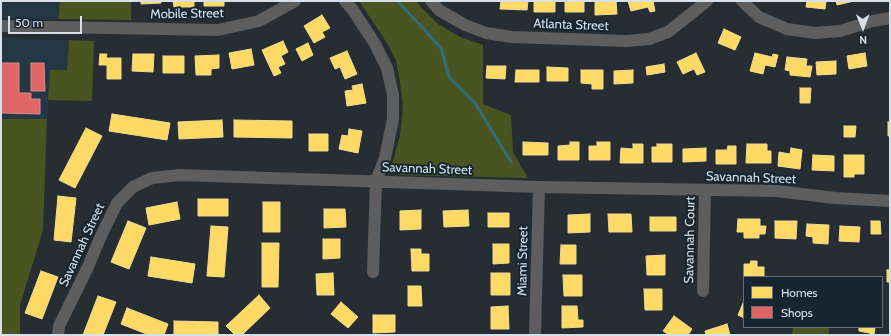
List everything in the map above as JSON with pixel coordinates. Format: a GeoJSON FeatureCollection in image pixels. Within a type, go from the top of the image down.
{"type":"FeatureCollection","features":[{"type":"Feature","properties":{"kind":"street","name":"Mobile Street"},"geometry":{"type":"LineString","coordinates":[[1,26],[218,30],[259,21],[295,1]]}},
{"type":"Feature","properties":{"kind":"street"},"geometry":{"type":"LineString","coordinates":[[345,1],[353,10],[375,44],[387,68],[393,95],[393,119],[388,145],[385,158],[376,181],[373,272]]}},
{"type":"Feature","properties":{"kind":"street","name":"Atlanta Street"},"geometry":{"type":"LineString","coordinates":[[432,1],[439,10],[465,25],[486,33],[512,37],[626,41],[649,39],[668,32],[707,1]]}},
{"type":"Feature","properties":{"kind":"street"},"geometry":{"type":"LineString","coordinates":[[742,1],[760,17],[787,28],[814,33],[840,31],[873,21],[890,18]]}},
{"type":"Feature","properties":{"kind":"street","name":"Savannah Street"},"geometry":{"type":"LineString","coordinates":[[58,335],[59,326],[89,265],[100,236],[117,203],[133,187],[152,178],[180,175],[539,187],[777,191],[835,198],[890,201]]}},
{"type":"Feature","properties":{"kind":"street","name":"Miami Street"},"geometry":{"type":"LineString","coordinates":[[536,335],[539,187]]}},
{"type":"Feature","properties":{"kind":"street","name":"Savannah Court"},"geometry":{"type":"LineString","coordinates":[[703,291],[705,190]]}},
{"type":"Feature","properties":{"kind":"shaded area"},"geometry":{"type":"Polygon","coordinates":[[[1,1],[60,1],[58,19],[1,18],[1,1]]]}},
{"type":"Feature","properties":{"kind":"shaded area"},"geometry":{"type":"Polygon","coordinates":[[[1,38],[69,40],[67,70],[50,70],[47,119],[1,119],[1,38]]]}},
{"type":"Feature","properties":{"kind":"green space"},"geometry":{"type":"Polygon","coordinates":[[[60,1],[131,1],[131,20],[58,19],[60,1]]]}},
{"type":"Feature","properties":{"kind":"green space"},"geometry":{"type":"Polygon","coordinates":[[[359,1],[417,1],[438,24],[460,37],[483,45],[483,104],[511,115],[513,152],[528,178],[401,175],[395,172],[392,165],[400,136],[403,107],[396,60],[387,43],[359,1]]]}},
{"type":"Feature","properties":{"kind":"green space"},"geometry":{"type":"Polygon","coordinates":[[[69,40],[94,41],[92,101],[48,100],[50,70],[67,70],[69,40]]]}},
{"type":"Feature","properties":{"kind":"green space"},"geometry":{"type":"Polygon","coordinates":[[[1,119],[47,119],[43,230],[20,305],[20,335],[1,335],[1,119]]]}},
{"type":"Feature","properties":{"kind":"green space"},"geometry":{"type":"Polygon","coordinates":[[[793,328],[829,328],[829,335],[792,335],[793,328]]]}},
{"type":"Feature","properties":{"kind":"building: Homes"},"geometry":{"type":"Polygon","coordinates":[[[141,1],[161,1],[161,3],[141,4],[141,1]]]}},
{"type":"Feature","properties":{"kind":"building: Homes"},"geometry":{"type":"Polygon","coordinates":[[[173,1],[194,1],[194,7],[174,7],[173,1]]]}},
{"type":"Feature","properties":{"kind":"building: Homes"},"geometry":{"type":"Polygon","coordinates":[[[204,1],[224,1],[224,6],[204,6],[204,1]]]}},
{"type":"Feature","properties":{"kind":"building: Homes"},"geometry":{"type":"Polygon","coordinates":[[[501,1],[528,1],[527,10],[500,9],[501,1]]]}},
{"type":"Feature","properties":{"kind":"building: Homes"},"geometry":{"type":"Polygon","coordinates":[[[534,1],[555,1],[555,12],[534,12],[534,1]]]}},
{"type":"Feature","properties":{"kind":"building: Homes"},"geometry":{"type":"Polygon","coordinates":[[[565,1],[584,1],[584,12],[565,12],[565,1]]]}},
{"type":"Feature","properties":{"kind":"building: Homes"},"geometry":{"type":"Polygon","coordinates":[[[595,1],[616,1],[617,14],[595,15],[595,1]]]}},
{"type":"Feature","properties":{"kind":"building: Homes"},"geometry":{"type":"Polygon","coordinates":[[[628,1],[653,1],[655,11],[650,12],[648,7],[631,11],[628,1]]]}},
{"type":"Feature","properties":{"kind":"building: Homes"},"geometry":{"type":"Polygon","coordinates":[[[807,1],[826,1],[825,9],[806,7],[807,1]]]}},
{"type":"Feature","properties":{"kind":"building: Homes"},"geometry":{"type":"Polygon","coordinates":[[[836,1],[854,1],[837,5],[836,1]]]}},
{"type":"Feature","properties":{"kind":"building: Homes"},"geometry":{"type":"Polygon","coordinates":[[[322,15],[330,28],[322,32],[325,37],[314,43],[304,26],[322,15]]]}},
{"type":"Feature","properties":{"kind":"building: Homes"},"geometry":{"type":"Polygon","coordinates":[[[724,29],[741,37],[735,50],[718,43],[724,29]]]}},
{"type":"Feature","properties":{"kind":"building: Homes"},"geometry":{"type":"Polygon","coordinates":[[[283,41],[288,52],[281,56],[285,64],[278,67],[281,73],[274,76],[262,50],[283,41]]]}},
{"type":"Feature","properties":{"kind":"building: Homes"},"geometry":{"type":"Polygon","coordinates":[[[308,43],[313,55],[302,61],[296,49],[308,43]]]}},
{"type":"Feature","properties":{"kind":"building: Homes"},"geometry":{"type":"Polygon","coordinates":[[[251,49],[254,65],[232,69],[229,53],[251,49]]]}},
{"type":"Feature","properties":{"kind":"building: Homes"},"geometry":{"type":"Polygon","coordinates":[[[347,51],[357,74],[345,79],[340,67],[335,69],[330,58],[347,51]]]}},
{"type":"Feature","properties":{"kind":"building: Homes"},"geometry":{"type":"Polygon","coordinates":[[[696,53],[705,72],[697,75],[694,69],[683,74],[677,62],[696,53]]]}},
{"type":"Feature","properties":{"kind":"building: Homes"},"geometry":{"type":"Polygon","coordinates":[[[755,53],[772,57],[773,54],[778,55],[775,67],[765,65],[763,74],[750,71],[755,53]]]}},
{"type":"Feature","properties":{"kind":"building: Homes"},"geometry":{"type":"Polygon","coordinates":[[[865,53],[867,66],[849,69],[847,56],[865,53]]]}},
{"type":"Feature","properties":{"kind":"building: Homes"},"geometry":{"type":"Polygon","coordinates":[[[100,54],[107,54],[106,58],[121,58],[121,79],[107,79],[107,65],[99,65],[100,54]]]}},
{"type":"Feature","properties":{"kind":"building: Homes"},"geometry":{"type":"Polygon","coordinates":[[[133,54],[154,54],[153,72],[132,71],[133,54]]]}},
{"type":"Feature","properties":{"kind":"building: Homes"},"geometry":{"type":"Polygon","coordinates":[[[219,55],[219,68],[211,69],[211,75],[196,75],[195,56],[219,55]]]}},
{"type":"Feature","properties":{"kind":"building: Homes"},"geometry":{"type":"Polygon","coordinates":[[[163,56],[184,56],[184,73],[163,73],[163,56]]]}},
{"type":"Feature","properties":{"kind":"building: Homes"},"geometry":{"type":"Polygon","coordinates":[[[787,57],[807,59],[806,66],[812,66],[810,77],[790,75],[790,71],[785,70],[787,57]]]}},
{"type":"Feature","properties":{"kind":"building: Homes"},"geometry":{"type":"Polygon","coordinates":[[[836,61],[836,74],[817,75],[816,62],[836,61]]]}},
{"type":"Feature","properties":{"kind":"building: Homes"},"geometry":{"type":"Polygon","coordinates":[[[664,64],[665,72],[647,75],[646,67],[664,64]]]}},
{"type":"Feature","properties":{"kind":"building: Homes"},"geometry":{"type":"Polygon","coordinates":[[[487,66],[506,66],[505,79],[486,78],[487,66]]]}},
{"type":"Feature","properties":{"kind":"building: Homes"},"geometry":{"type":"Polygon","coordinates":[[[547,67],[568,68],[568,81],[547,81],[547,67]]]}},
{"type":"Feature","properties":{"kind":"building: Homes"},"geometry":{"type":"Polygon","coordinates":[[[516,70],[539,70],[539,82],[515,82],[516,70]]]}},
{"type":"Feature","properties":{"kind":"building: Homes"},"geometry":{"type":"Polygon","coordinates":[[[581,70],[603,70],[603,89],[592,89],[592,84],[581,83],[581,70]]]}},
{"type":"Feature","properties":{"kind":"building: Homes"},"geometry":{"type":"Polygon","coordinates":[[[633,70],[633,83],[614,84],[614,71],[633,70]]]}},
{"type":"Feature","properties":{"kind":"building: Homes"},"geometry":{"type":"Polygon","coordinates":[[[362,84],[366,103],[347,106],[345,91],[353,90],[352,86],[362,84]]]}},
{"type":"Feature","properties":{"kind":"building: Homes"},"geometry":{"type":"Polygon","coordinates":[[[800,88],[811,88],[810,103],[800,103],[800,88]]]}},
{"type":"Feature","properties":{"kind":"building: Homes"},"geometry":{"type":"Polygon","coordinates":[[[112,114],[170,123],[167,140],[109,131],[112,114]]]}},
{"type":"Feature","properties":{"kind":"building: Homes"},"geometry":{"type":"Polygon","coordinates":[[[222,120],[223,137],[179,139],[178,122],[222,120]]]}},
{"type":"Feature","properties":{"kind":"building: Homes"},"geometry":{"type":"Polygon","coordinates":[[[234,120],[292,121],[292,138],[234,137],[234,120]]]}},
{"type":"Feature","properties":{"kind":"building: Homes"},"geometry":{"type":"Polygon","coordinates":[[[888,122],[890,122],[890,136],[888,136],[888,122]]]}},
{"type":"Feature","properties":{"kind":"building: Homes"},"geometry":{"type":"Polygon","coordinates":[[[844,126],[856,126],[855,137],[844,137],[844,126]]]}},
{"type":"Feature","properties":{"kind":"building: Homes"},"geometry":{"type":"Polygon","coordinates":[[[86,128],[102,136],[75,188],[59,180],[86,128]]]}},
{"type":"Feature","properties":{"kind":"building: Homes"},"geometry":{"type":"Polygon","coordinates":[[[349,129],[362,131],[358,153],[339,149],[342,135],[348,136],[349,129]]]}},
{"type":"Feature","properties":{"kind":"building: Homes"},"geometry":{"type":"Polygon","coordinates":[[[309,134],[328,134],[328,151],[309,151],[309,134]]]}},
{"type":"Feature","properties":{"kind":"building: Homes"},"geometry":{"type":"Polygon","coordinates":[[[523,142],[548,143],[548,155],[523,155],[523,142]]]}},
{"type":"Feature","properties":{"kind":"building: Homes"},"geometry":{"type":"Polygon","coordinates":[[[570,142],[579,142],[579,160],[558,160],[558,146],[570,145],[570,142]]]}},
{"type":"Feature","properties":{"kind":"building: Homes"},"geometry":{"type":"Polygon","coordinates":[[[597,142],[610,142],[610,160],[589,160],[589,146],[597,146],[597,142]]]}},
{"type":"Feature","properties":{"kind":"building: Homes"},"geometry":{"type":"Polygon","coordinates":[[[633,144],[643,144],[643,163],[620,163],[621,148],[633,149],[633,144]]]}},
{"type":"Feature","properties":{"kind":"building: Homes"},"geometry":{"type":"Polygon","coordinates":[[[657,144],[672,144],[672,162],[652,162],[652,147],[657,147],[657,144]]]}},
{"type":"Feature","properties":{"kind":"building: Homes"},"geometry":{"type":"Polygon","coordinates":[[[747,144],[767,144],[767,151],[771,151],[771,163],[746,163],[747,144]]]}},
{"type":"Feature","properties":{"kind":"building: Homes"},"geometry":{"type":"Polygon","coordinates":[[[728,146],[736,146],[736,164],[716,164],[716,150],[727,150],[728,146]]]}},
{"type":"Feature","properties":{"kind":"building: Homes"},"geometry":{"type":"Polygon","coordinates":[[[706,148],[706,161],[683,162],[683,149],[706,148]]]}},
{"type":"Feature","properties":{"kind":"building: Homes"},"geometry":{"type":"Polygon","coordinates":[[[791,148],[802,150],[800,169],[778,166],[779,152],[790,154],[791,148]]]}},
{"type":"Feature","properties":{"kind":"building: Homes"},"geometry":{"type":"Polygon","coordinates":[[[813,155],[834,156],[834,171],[812,170],[813,155]]]}},
{"type":"Feature","properties":{"kind":"building: Homes"},"geometry":{"type":"Polygon","coordinates":[[[844,155],[864,155],[864,174],[854,174],[854,177],[844,177],[844,155]]]}},
{"type":"Feature","properties":{"kind":"building: Homes"},"geometry":{"type":"Polygon","coordinates":[[[58,196],[76,198],[71,242],[54,240],[58,196]]]}},
{"type":"Feature","properties":{"kind":"building: Homes"},"geometry":{"type":"Polygon","coordinates":[[[198,199],[228,199],[228,216],[198,216],[198,199]]]}},
{"type":"Feature","properties":{"kind":"building: Homes"},"geometry":{"type":"Polygon","coordinates":[[[177,202],[180,219],[149,225],[146,208],[177,202]]]}},
{"type":"Feature","properties":{"kind":"building: Homes"},"geometry":{"type":"Polygon","coordinates":[[[263,202],[280,202],[280,232],[263,232],[263,202]]]}},
{"type":"Feature","properties":{"kind":"building: Homes"},"geometry":{"type":"Polygon","coordinates":[[[324,209],[345,209],[346,227],[324,228],[324,209]]]}},
{"type":"Feature","properties":{"kind":"building: Homes"},"geometry":{"type":"Polygon","coordinates":[[[421,210],[421,229],[400,230],[400,211],[421,210]]]}},
{"type":"Feature","properties":{"kind":"building: Homes"},"geometry":{"type":"Polygon","coordinates":[[[468,210],[469,226],[444,227],[443,211],[468,210]]]}},
{"type":"Feature","properties":{"kind":"building: Homes"},"geometry":{"type":"Polygon","coordinates":[[[488,213],[509,213],[509,227],[488,227],[488,213]]]}},
{"type":"Feature","properties":{"kind":"building: Homes"},"geometry":{"type":"Polygon","coordinates":[[[590,214],[590,232],[568,233],[568,215],[590,214]]]}},
{"type":"Feature","properties":{"kind":"building: Homes"},"geometry":{"type":"Polygon","coordinates":[[[608,214],[631,214],[632,232],[609,232],[608,214]]]}},
{"type":"Feature","properties":{"kind":"building: Homes"},"geometry":{"type":"Polygon","coordinates":[[[650,217],[676,217],[676,231],[650,231],[650,217]]]}},
{"type":"Feature","properties":{"kind":"building: Homes"},"geometry":{"type":"Polygon","coordinates":[[[738,219],[760,219],[760,226],[766,226],[765,234],[759,234],[759,238],[744,238],[744,232],[737,232],[738,219]]]}},
{"type":"Feature","properties":{"kind":"building: Homes"},"geometry":{"type":"Polygon","coordinates":[[[128,221],[146,228],[129,269],[111,262],[128,221]]]}},
{"type":"Feature","properties":{"kind":"building: Homes"},"geometry":{"type":"Polygon","coordinates":[[[775,221],[797,221],[796,239],[775,238],[775,221]]]}},
{"type":"Feature","properties":{"kind":"building: Homes"},"geometry":{"type":"Polygon","coordinates":[[[871,221],[880,221],[881,234],[871,234],[871,221]]]}},
{"type":"Feature","properties":{"kind":"building: Homes"},"geometry":{"type":"Polygon","coordinates":[[[807,224],[829,225],[828,244],[813,243],[813,237],[806,236],[807,224]]]}},
{"type":"Feature","properties":{"kind":"building: Homes"},"geometry":{"type":"Polygon","coordinates":[[[211,226],[228,227],[224,277],[207,276],[211,226]]]}},
{"type":"Feature","properties":{"kind":"building: Homes"},"geometry":{"type":"Polygon","coordinates":[[[840,226],[860,227],[859,242],[839,241],[840,226]]]}},
{"type":"Feature","properties":{"kind":"building: Homes"},"geometry":{"type":"Polygon","coordinates":[[[323,239],[340,239],[340,258],[323,259],[323,239]]]}},
{"type":"Feature","properties":{"kind":"building: Homes"},"geometry":{"type":"Polygon","coordinates":[[[262,243],[279,243],[278,287],[262,287],[262,243]]]}},
{"type":"Feature","properties":{"kind":"building: Homes"},"geometry":{"type":"Polygon","coordinates":[[[493,244],[509,244],[509,263],[493,264],[493,244]]]}},
{"type":"Feature","properties":{"kind":"building: Homes"},"geometry":{"type":"Polygon","coordinates":[[[561,245],[576,245],[576,264],[560,264],[561,245]]]}},
{"type":"Feature","properties":{"kind":"building: Homes"},"geometry":{"type":"Polygon","coordinates":[[[411,249],[421,249],[421,254],[429,254],[429,271],[412,271],[411,249]]]}},
{"type":"Feature","properties":{"kind":"building: Homes"},"geometry":{"type":"Polygon","coordinates":[[[665,255],[665,275],[647,275],[646,256],[665,255]]]}},
{"type":"Feature","properties":{"kind":"building: Homes"},"geometry":{"type":"Polygon","coordinates":[[[151,257],[195,264],[192,283],[148,276],[151,257]]]}},
{"type":"Feature","properties":{"kind":"building: Homes"},"geometry":{"type":"Polygon","coordinates":[[[751,261],[757,261],[757,267],[764,267],[764,276],[744,276],[744,264],[750,264],[751,261]]]}},
{"type":"Feature","properties":{"kind":"building: Homes"},"geometry":{"type":"Polygon","coordinates":[[[887,270],[890,270],[890,282],[887,282],[887,270]]]}},
{"type":"Feature","properties":{"kind":"building: Homes"},"geometry":{"type":"Polygon","coordinates":[[[41,271],[58,277],[42,319],[25,313],[41,271]]]}},
{"type":"Feature","properties":{"kind":"building: Homes"},"geometry":{"type":"Polygon","coordinates":[[[333,273],[334,295],[317,295],[316,274],[333,273]]]}},
{"type":"Feature","properties":{"kind":"building: Homes"},"geometry":{"type":"Polygon","coordinates":[[[491,273],[510,273],[510,295],[491,295],[491,273]]]}},
{"type":"Feature","properties":{"kind":"building: Homes"},"geometry":{"type":"Polygon","coordinates":[[[563,275],[582,275],[582,296],[564,296],[563,275]]]}},
{"type":"Feature","properties":{"kind":"building: Homes"},"geometry":{"type":"Polygon","coordinates":[[[408,286],[421,286],[422,306],[408,306],[408,286]]]}},
{"type":"Feature","properties":{"kind":"building: Homes"},"geometry":{"type":"Polygon","coordinates":[[[644,289],[662,289],[662,310],[645,310],[644,289]]]}},
{"type":"Feature","properties":{"kind":"building: Homes"},"geometry":{"type":"Polygon","coordinates":[[[259,295],[270,308],[242,335],[235,335],[226,326],[259,295]]]}},
{"type":"Feature","properties":{"kind":"building: Homes"},"geometry":{"type":"Polygon","coordinates":[[[98,296],[116,302],[103,335],[83,335],[98,296]]]}},
{"type":"Feature","properties":{"kind":"building: Homes"},"geometry":{"type":"Polygon","coordinates":[[[341,302],[358,317],[348,328],[331,314],[341,302]]]}},
{"type":"Feature","properties":{"kind":"building: Homes"},"geometry":{"type":"Polygon","coordinates":[[[743,303],[743,318],[738,315],[743,303]]]}},
{"type":"Feature","properties":{"kind":"building: Homes"},"geometry":{"type":"Polygon","coordinates":[[[508,306],[509,329],[491,329],[491,307],[508,306]]]}},
{"type":"Feature","properties":{"kind":"building: Homes"},"geometry":{"type":"Polygon","coordinates":[[[562,306],[577,306],[578,320],[583,320],[583,327],[562,328],[562,306]]]}},
{"type":"Feature","properties":{"kind":"building: Homes"},"geometry":{"type":"Polygon","coordinates":[[[127,308],[168,324],[164,335],[149,335],[121,324],[127,308]]]}},
{"type":"Feature","properties":{"kind":"building: Homes"},"geometry":{"type":"Polygon","coordinates":[[[373,315],[395,315],[395,332],[373,333],[373,315]]]}},
{"type":"Feature","properties":{"kind":"building: Homes"},"geometry":{"type":"Polygon","coordinates":[[[674,316],[692,329],[688,335],[669,335],[663,331],[674,316]]]}},
{"type":"Feature","properties":{"kind":"building: Homes"},"geometry":{"type":"Polygon","coordinates":[[[174,321],[218,322],[218,335],[174,335],[174,321]]]}},
{"type":"Feature","properties":{"kind":"building: Homes"},"geometry":{"type":"Polygon","coordinates":[[[727,324],[730,335],[706,335],[705,331],[727,324]]]}},
{"type":"Feature","properties":{"kind":"building: Homes"},"geometry":{"type":"Polygon","coordinates":[[[859,328],[875,328],[874,334],[859,331],[859,328]]]}},
{"type":"Feature","properties":{"kind":"building: Shops"},"geometry":{"type":"Polygon","coordinates":[[[1,63],[19,63],[19,93],[31,93],[31,99],[40,99],[40,114],[1,113],[1,63]]]}},
{"type":"Feature","properties":{"kind":"building: Shops"},"geometry":{"type":"Polygon","coordinates":[[[31,63],[44,63],[45,91],[31,91],[31,63]]]}},
{"type":"Feature","properties":{"kind":"waterway"},"geometry":{"type":"LineString","coordinates":[[397,1],[441,48],[449,77],[475,103],[511,162]]}}]}
